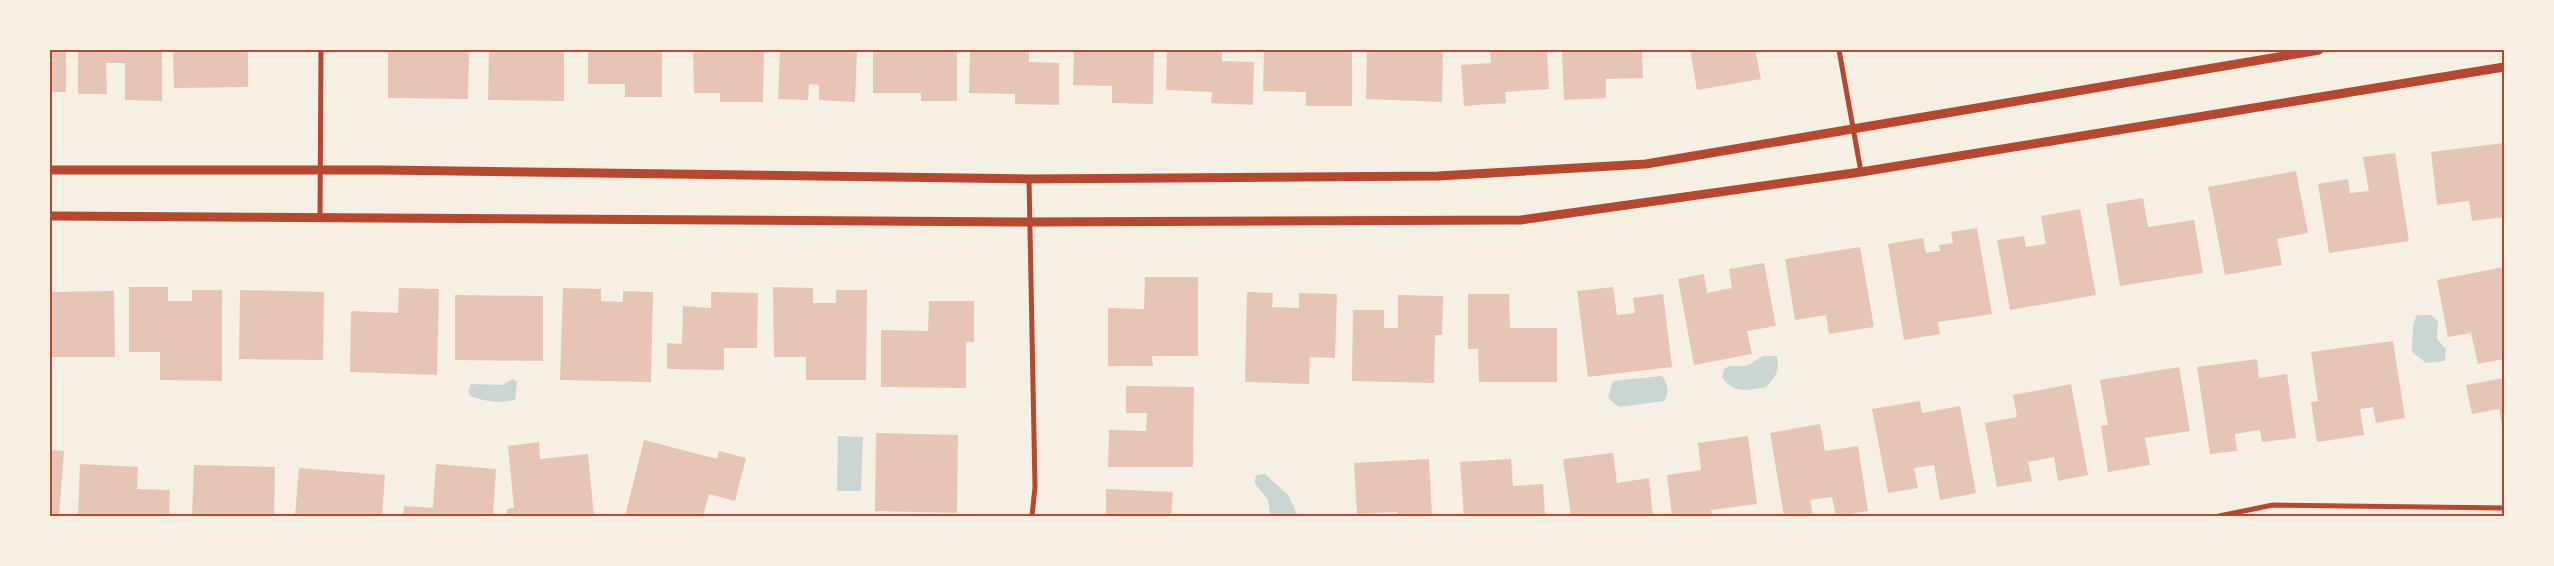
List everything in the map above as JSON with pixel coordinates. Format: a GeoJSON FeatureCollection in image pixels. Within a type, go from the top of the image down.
{"type":"FeatureCollection","features":[{"type":"Feature","properties":{"kind":"street"},"geometry":{"type":"LineString","coordinates":[[320,217],[321,50]]}},
{"type":"Feature","properties":{"kind":"street"},"geometry":{"type":"LineString","coordinates":[[1839,50],[1861,172]]}},
{"type":"Feature","properties":{"kind":"street"},"geometry":{"type":"LineString","coordinates":[[50,170],[320,170],[1028,180],[1438,176],[1646,164],[2319,50]]}},
{"type":"Feature","properties":{"kind":"street"},"geometry":{"type":"LineString","coordinates":[[50,216],[1030,222],[1521,220],[1861,172],[2504,67]]}},
{"type":"Feature","properties":{"kind":"street"},"geometry":{"type":"LineString","coordinates":[[1028,180],[1035,487],[1032,516]]}},
{"type":"Feature","properties":{"kind":"street"},"geometry":{"type":"LineString","coordinates":[[2219,516],[2273,505],[2504,508]]}},
{"type":"Feature","properties":{"kind":"shaded area"},"geometry":{"type":"Polygon","coordinates":[[[2417,315],[2431,315],[2438,322],[2437,339],[2446,349],[2445,361],[2426,363],[2412,352],[2413,324],[2417,315]]]}},
{"type":"Feature","properties":{"kind":"shaded area"},"geometry":{"type":"Polygon","coordinates":[[[1763,356],[1777,356],[1778,361],[1776,373],[1766,387],[1747,390],[1736,388],[1731,386],[1722,377],[1724,369],[1727,367],[1747,365],[1763,356]]]}},
{"type":"Feature","properties":{"kind":"shaded area"},"geometry":{"type":"Polygon","coordinates":[[[1662,376],[1668,388],[1664,401],[1619,407],[1608,398],[1613,381],[1662,376]]]}},
{"type":"Feature","properties":{"kind":"shaded area"},"geometry":{"type":"Polygon","coordinates":[[[513,379],[517,382],[515,400],[487,401],[470,396],[468,391],[471,384],[502,385],[513,379]]]}},
{"type":"Feature","properties":{"kind":"shaded area"},"geometry":{"type":"Polygon","coordinates":[[[838,436],[863,437],[861,491],[837,491],[838,436]]]}},
{"type":"Feature","properties":{"kind":"shaded area"},"geometry":{"type":"Polygon","coordinates":[[[1265,474],[1288,495],[1298,516],[1275,516],[1270,513],[1268,500],[1254,482],[1257,475],[1265,474]]]}},
{"type":"Feature","properties":{"kind":"building"},"geometry":{"type":"Polygon","coordinates":[[[50,50],[66,50],[66,92],[50,92],[50,50]]]}},
{"type":"Feature","properties":{"kind":"building"},"geometry":{"type":"Polygon","coordinates":[[[78,50],[162,50],[162,101],[125,100],[125,63],[106,63],[107,94],[78,94],[78,50]]]}},
{"type":"Feature","properties":{"kind":"building"},"geometry":{"type":"Polygon","coordinates":[[[173,50],[248,50],[248,87],[174,88],[173,50]]]}},
{"type":"Feature","properties":{"kind":"building"},"geometry":{"type":"Polygon","coordinates":[[[388,50],[469,50],[468,99],[388,98],[388,50]]]}},
{"type":"Feature","properties":{"kind":"building"},"geometry":{"type":"Polygon","coordinates":[[[489,50],[564,50],[564,101],[488,100],[489,50]]]}},
{"type":"Feature","properties":{"kind":"building"},"geometry":{"type":"Polygon","coordinates":[[[588,50],[662,50],[662,97],[625,97],[625,84],[588,84],[588,50]]]}},
{"type":"Feature","properties":{"kind":"building"},"geometry":{"type":"Polygon","coordinates":[[[693,50],[764,50],[763,102],[720,102],[720,93],[694,93],[693,50]]]}},
{"type":"Feature","properties":{"kind":"building"},"geometry":{"type":"Polygon","coordinates":[[[780,50],[857,50],[855,102],[819,100],[819,85],[809,84],[808,100],[778,99],[780,50]]]}},
{"type":"Feature","properties":{"kind":"building"},"geometry":{"type":"Polygon","coordinates":[[[873,50],[957,50],[957,101],[921,101],[921,93],[873,93],[873,50]]]}},
{"type":"Feature","properties":{"kind":"building"},"geometry":{"type":"Polygon","coordinates":[[[970,50],[1029,50],[1029,62],[1059,63],[1059,105],[1015,104],[1015,94],[969,93],[970,50]]]}},
{"type":"Feature","properties":{"kind":"building"},"geometry":{"type":"Polygon","coordinates":[[[1074,50],[1154,50],[1153,104],[1112,103],[1112,86],[1073,85],[1074,50]]]}},
{"type":"Feature","properties":{"kind":"building"},"geometry":{"type":"Polygon","coordinates":[[[1167,50],[1222,50],[1222,61],[1254,62],[1253,105],[1211,103],[1212,92],[1166,90],[1167,50]]]}},
{"type":"Feature","properties":{"kind":"building"},"geometry":{"type":"Polygon","coordinates":[[[1264,50],[1352,50],[1352,106],[1306,106],[1306,92],[1263,91],[1264,50]]]}},
{"type":"Feature","properties":{"kind":"building"},"geometry":{"type":"Polygon","coordinates":[[[1367,50],[1443,50],[1442,102],[1366,99],[1367,50]]]}},
{"type":"Feature","properties":{"kind":"building"},"geometry":{"type":"Polygon","coordinates":[[[1490,50],[1547,50],[1549,89],[1505,92],[1506,103],[1464,106],[1461,65],[1491,63],[1490,50]]]}},
{"type":"Feature","properties":{"kind":"building"},"geometry":{"type":"Polygon","coordinates":[[[1562,50],[1642,50],[1643,78],[1606,79],[1606,98],[1564,100],[1562,50]]]}},
{"type":"Feature","properties":{"kind":"building"},"geometry":{"type":"Polygon","coordinates":[[[1690,50],[1755,50],[1761,79],[1697,90],[1690,50]]]}},
{"type":"Feature","properties":{"kind":"building"},"geometry":{"type":"Polygon","coordinates":[[[2504,143],[2504,217],[2472,221],[2469,201],[2437,205],[2431,152],[2504,143]]]}},
{"type":"Feature","properties":{"kind":"building"},"geometry":{"type":"Polygon","coordinates":[[[2395,153],[2409,241],[2329,253],[2318,184],[2348,179],[2350,193],[2369,191],[2363,157],[2395,153]]]}},
{"type":"Feature","properties":{"kind":"building"},"geometry":{"type":"Polygon","coordinates":[[[2296,171],[2308,233],[2277,239],[2282,265],[2225,275],[2208,187],[2296,171]]]}},
{"type":"Feature","properties":{"kind":"building"},"geometry":{"type":"Polygon","coordinates":[[[2143,198],[2148,227],[2194,220],[2203,273],[2120,286],[2106,204],[2143,198]]]}},
{"type":"Feature","properties":{"kind":"building"},"geometry":{"type":"Polygon","coordinates":[[[2080,209],[2096,295],[2010,310],[1997,240],[2024,236],[2026,247],[2046,244],[2041,216],[2080,209]]]}},
{"type":"Feature","properties":{"kind":"building"},"geometry":{"type":"Polygon","coordinates":[[[1977,228],[1992,314],[1938,322],[1940,334],[1904,340],[1888,244],[1923,238],[1926,253],[1940,251],[1939,245],[1953,243],[1951,232],[1977,228]]]}},
{"type":"Feature","properties":{"kind":"building"},"geometry":{"type":"Polygon","coordinates":[[[1860,247],[1874,327],[1829,334],[1826,315],[1795,320],[1785,259],[1860,247]]]}},
{"type":"Feature","properties":{"kind":"building"},"geometry":{"type":"Polygon","coordinates":[[[1764,263],[1776,326],[1747,331],[1752,354],[1694,365],[1678,279],[1704,274],[1707,293],[1732,288],[1729,269],[1764,263]]]}},
{"type":"Feature","properties":{"kind":"building"},"geometry":{"type":"Polygon","coordinates":[[[2504,267],[2504,359],[2478,364],[2471,333],[2448,337],[2437,280],[2504,267]]]}},
{"type":"Feature","properties":{"kind":"building"},"geometry":{"type":"Polygon","coordinates":[[[1145,277],[1198,277],[1198,356],[1152,356],[1153,366],[1108,366],[1108,308],[1144,309],[1145,277]]]}},
{"type":"Feature","properties":{"kind":"building"},"geometry":{"type":"Polygon","coordinates":[[[129,287],[168,287],[168,301],[192,301],[192,290],[222,290],[222,381],[160,380],[160,352],[129,352],[129,287]]]}},
{"type":"Feature","properties":{"kind":"building"},"geometry":{"type":"Polygon","coordinates":[[[773,287],[813,288],[813,303],[836,303],[836,290],[867,290],[866,380],[806,380],[806,357],[774,357],[773,287]]]}},
{"type":"Feature","properties":{"kind":"building"},"geometry":{"type":"Polygon","coordinates":[[[1613,287],[1617,315],[1635,313],[1633,298],[1663,294],[1672,367],[1588,377],[1577,291],[1613,287]]]}},
{"type":"Feature","properties":{"kind":"building"},"geometry":{"type":"Polygon","coordinates":[[[399,288],[439,289],[437,375],[350,372],[351,311],[398,313],[399,288]]]}},
{"type":"Feature","properties":{"kind":"building"},"geometry":{"type":"Polygon","coordinates":[[[563,288],[601,289],[601,301],[623,302],[623,291],[653,292],[651,382],[560,380],[563,288]]]}},
{"type":"Feature","properties":{"kind":"building"},"geometry":{"type":"Polygon","coordinates":[[[240,290],[324,292],[323,360],[239,359],[240,290]]]}},
{"type":"Feature","properties":{"kind":"building"},"geometry":{"type":"Polygon","coordinates":[[[114,291],[115,357],[50,357],[50,292],[114,291]]]}},
{"type":"Feature","properties":{"kind":"building"},"geometry":{"type":"Polygon","coordinates":[[[711,292],[758,293],[757,348],[724,348],[724,370],[667,369],[667,343],[682,344],[683,306],[711,308],[711,292]]]}},
{"type":"Feature","properties":{"kind":"building"},"geometry":{"type":"Polygon","coordinates":[[[1247,292],[1273,293],[1272,307],[1299,308],[1299,293],[1337,294],[1335,358],[1310,357],[1309,384],[1245,382],[1247,292]]]}},
{"type":"Feature","properties":{"kind":"building"},"geometry":{"type":"Polygon","coordinates":[[[1468,294],[1509,294],[1510,328],[1557,328],[1557,382],[1479,382],[1478,349],[1468,349],[1468,294]]]}},
{"type":"Feature","properties":{"kind":"building"},"geometry":{"type":"Polygon","coordinates":[[[455,295],[543,296],[543,361],[455,360],[455,295]]]}},
{"type":"Feature","properties":{"kind":"building"},"geometry":{"type":"Polygon","coordinates":[[[1398,295],[1443,296],[1442,335],[1435,335],[1434,383],[1352,381],[1353,310],[1384,310],[1384,328],[1398,328],[1398,295]]]}},
{"type":"Feature","properties":{"kind":"building"},"geometry":{"type":"Polygon","coordinates":[[[929,301],[974,301],[974,342],[966,342],[966,388],[881,387],[881,330],[928,331],[929,301]]]}},
{"type":"Feature","properties":{"kind":"building"},"geometry":{"type":"Polygon","coordinates":[[[2393,341],[2405,418],[2376,423],[2373,407],[2360,409],[2364,435],[2317,442],[2311,402],[2318,401],[2311,352],[2393,341]]]}},
{"type":"Feature","properties":{"kind":"building"},"geometry":{"type":"Polygon","coordinates":[[[2257,359],[2259,378],[2287,374],[2296,438],[2262,442],[2260,430],[2235,434],[2237,451],[2210,454],[2197,367],[2257,359]]]}},
{"type":"Feature","properties":{"kind":"building"},"geometry":{"type":"Polygon","coordinates":[[[2179,367],[2190,431],[2145,438],[2150,465],[2108,472],[2101,426],[2108,425],[2100,380],[2179,367]]]}},
{"type":"Feature","properties":{"kind":"building"},"geometry":{"type":"Polygon","coordinates":[[[2504,378],[2503,431],[2499,409],[2472,414],[2466,385],[2504,378]]]}},
{"type":"Feature","properties":{"kind":"building"},"geometry":{"type":"Polygon","coordinates":[[[2071,384],[2088,475],[2058,481],[2054,457],[2028,462],[2032,481],[1997,487],[1985,423],[2017,417],[2013,395],[2071,384]]]}},
{"type":"Feature","properties":{"kind":"building"},"geometry":{"type":"Polygon","coordinates":[[[1126,386],[1194,387],[1193,467],[1108,467],[1109,430],[1146,431],[1147,413],[1126,413],[1126,386]]]}},
{"type":"Feature","properties":{"kind":"building"},"geometry":{"type":"Polygon","coordinates":[[[1920,401],[1922,413],[1960,406],[1976,493],[1940,500],[1934,465],[1914,468],[1918,488],[1888,493],[1872,409],[1920,401]]]}},
{"type":"Feature","properties":{"kind":"building"},"geometry":{"type":"Polygon","coordinates":[[[1820,424],[1825,451],[1858,446],[1868,511],[1836,516],[1832,497],[1810,500],[1813,516],[1784,516],[1770,433],[1820,424]]]}},
{"type":"Feature","properties":{"kind":"building"},"geometry":{"type":"Polygon","coordinates":[[[876,433],[958,435],[957,513],[875,511],[876,433]]]}},
{"type":"Feature","properties":{"kind":"building"},"geometry":{"type":"Polygon","coordinates":[[[1748,436],[1757,504],[1711,510],[1712,516],[1672,516],[1667,475],[1701,470],[1698,443],[1748,436]]]}},
{"type":"Feature","properties":{"kind":"building"},"geometry":{"type":"Polygon","coordinates":[[[644,440],[717,459],[719,451],[746,458],[735,501],[709,494],[703,516],[625,516],[644,440]]]}},
{"type":"Feature","properties":{"kind":"building"},"geometry":{"type":"Polygon","coordinates":[[[539,442],[540,459],[588,454],[594,516],[507,516],[507,509],[514,508],[508,446],[539,442]]]}},
{"type":"Feature","properties":{"kind":"building"},"geometry":{"type":"Polygon","coordinates":[[[50,450],[64,451],[59,516],[50,516],[50,450]]]}},
{"type":"Feature","properties":{"kind":"building"},"geometry":{"type":"Polygon","coordinates":[[[1613,453],[1617,483],[1649,478],[1653,516],[1571,516],[1563,459],[1613,453]]]}},
{"type":"Feature","properties":{"kind":"building"},"geometry":{"type":"Polygon","coordinates":[[[1429,459],[1432,516],[1397,516],[1397,512],[1357,514],[1354,463],[1429,459]]]}},
{"type":"Feature","properties":{"kind":"building"},"geometry":{"type":"Polygon","coordinates":[[[1511,459],[1513,486],[1543,484],[1545,516],[1464,516],[1460,462],[1511,459]]]}},
{"type":"Feature","properties":{"kind":"building"},"geometry":{"type":"Polygon","coordinates":[[[80,464],[138,467],[137,489],[170,490],[169,516],[78,516],[80,464]]]}},
{"type":"Feature","properties":{"kind":"building"},"geometry":{"type":"Polygon","coordinates":[[[436,464],[496,469],[493,516],[403,516],[404,506],[433,508],[436,464]]]}},
{"type":"Feature","properties":{"kind":"building"},"geometry":{"type":"Polygon","coordinates":[[[194,465],[275,467],[274,516],[192,516],[194,465]]]}},
{"type":"Feature","properties":{"kind":"building"},"geometry":{"type":"Polygon","coordinates":[[[299,468],[385,475],[382,516],[295,516],[299,468]]]}},
{"type":"Feature","properties":{"kind":"building"},"geometry":{"type":"Polygon","coordinates":[[[1106,489],[1173,492],[1171,516],[1106,516],[1106,489]]]}}]}
